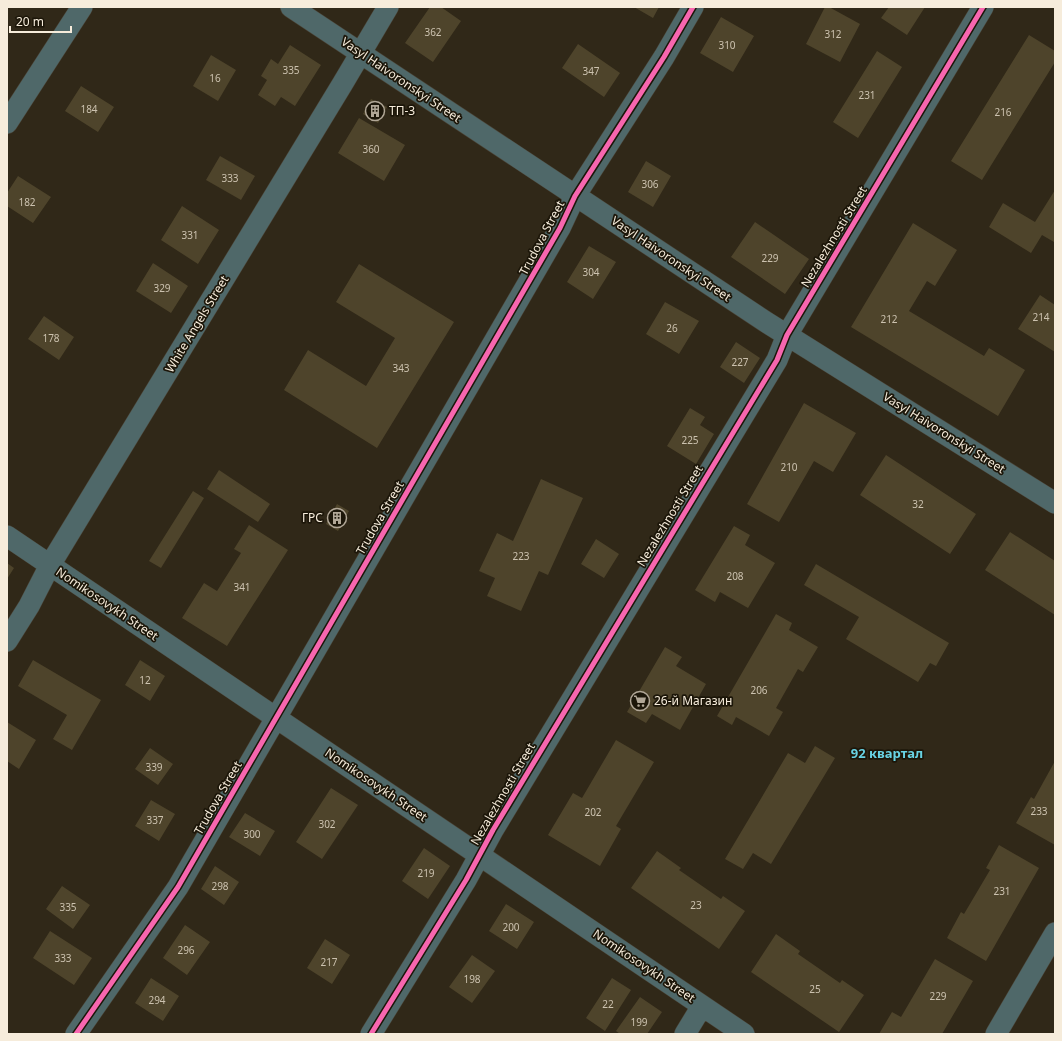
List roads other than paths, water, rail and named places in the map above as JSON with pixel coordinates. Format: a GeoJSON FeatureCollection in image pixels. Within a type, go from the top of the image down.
{"type":"FeatureCollection","features":[{"type":"Feature","properties":{"kind":"street"},"geometry":{"type":"LineString","coordinates":[[7,123],[82,7]]}},
{"type":"Feature","properties":{"kind":"street","name":"Vasyl Haivoronskyi Street"},"geometry":{"type":"LineString","coordinates":[[291,7],[787,335],[1055,503]]}},
{"type":"Feature","properties":{"kind":"street","name":"White Angels Street"},"geometry":{"type":"LineString","coordinates":[[7,641],[29,606],[50,565],[388,7]]}},
{"type":"Feature","properties":{"kind":"street","name":"Trudova Street"},"geometry":{"type":"LineString","coordinates":[[76,1034],[178,887],[560,228],[575,196],[664,57],[693,7]]}},
{"type":"Feature","properties":{"kind":"street","name":"Nezalezhnosti Street"},"geometry":{"type":"LineString","coordinates":[[371,1034],[466,880],[493,830],[777,360],[787,335],[983,7]]}},
{"type":"Feature","properties":{"kind":"street","name":"Nomikosovykh Street"},"geometry":{"type":"LineString","coordinates":[[7,536],[744,1034]]}},
{"type":"Feature","properties":{"kind":"street"},"geometry":{"type":"LineString","coordinates":[[996,1034],[1055,932]]}},
{"type":"Feature","properties":{"kind":"street"},"geometry":{"type":"LineString","coordinates":[[685,1034],[702,1006]]}},
{"type":"Feature","properties":{"kind":"place","name":"ТП-3"},"geometry":{"type":"Point","coordinates":[375,111]}},
{"type":"Feature","properties":{"kind":"place","name":"ГРС"},"geometry":{"type":"Point","coordinates":[337,518]}},
{"type":"Feature","properties":{"kind":"place","name":"26-й Магазин"},"geometry":{"type":"Point","coordinates":[640,701]}},
{"type":"Feature","properties":{"kind":"district","name":"92 квартал"},"geometry":{"type":"Point","coordinates":[887,753]}}]}
